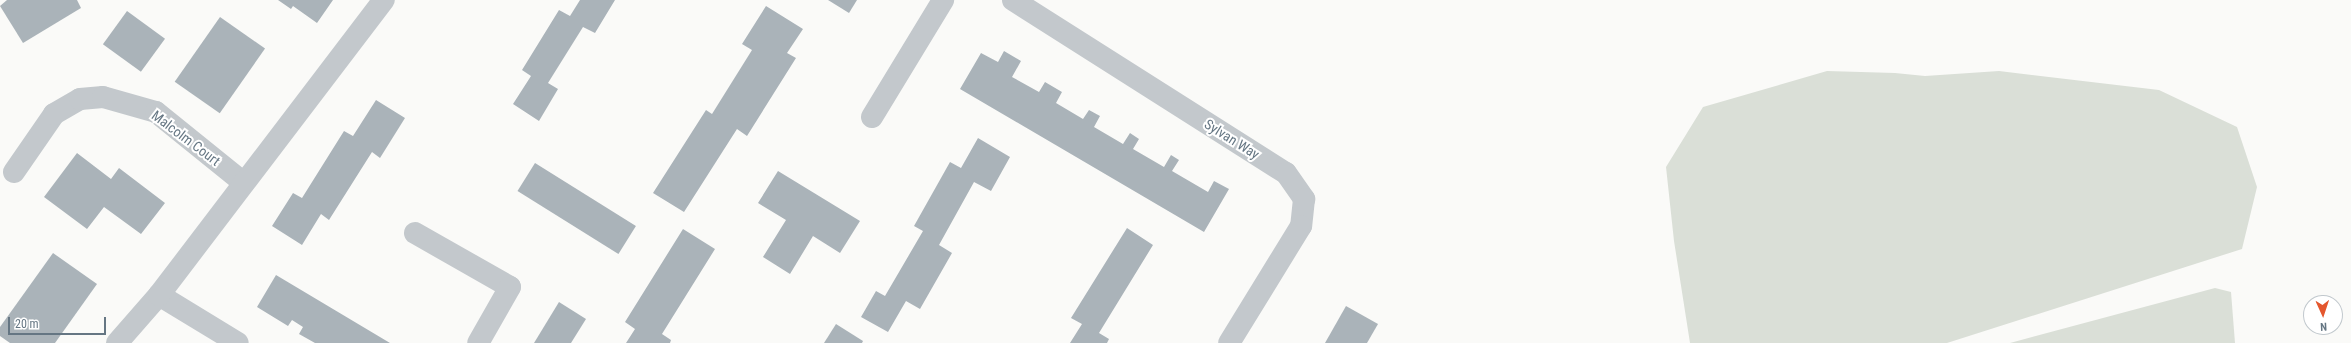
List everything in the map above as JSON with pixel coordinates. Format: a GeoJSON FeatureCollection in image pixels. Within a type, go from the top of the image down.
{"type":"FeatureCollection","features":[{"type":"Feature","properties":{"kind":"street"},"geometry":{"type":"LineString","coordinates":[[118,343],[159,295],[384,0]]}},
{"type":"Feature","properties":{"kind":"street"},"geometry":{"type":"LineString","coordinates":[[872,117],[943,0]]}},
{"type":"Feature","properties":{"kind":"street","name":"Sylvan Way"},"geometry":{"type":"LineString","coordinates":[[1013,0],[1286,173],[1304,199],[1301,226],[1230,343]]}},
{"type":"Feature","properties":{"kind":"street","name":"Malcolm Court"},"geometry":{"type":"LineString","coordinates":[[14,172],[54,114],[80,99],[103,97],[156,112],[244,183]]}},
{"type":"Feature","properties":{"kind":"street"},"geometry":{"type":"LineString","coordinates":[[414,233],[510,287],[478,343]]}},
{"type":"Feature","properties":{"kind":"street"},"geometry":{"type":"LineString","coordinates":[[159,295],[238,343]]}},
{"type":"Feature","properties":{"kind":"shaded area"},"geometry":{"type":"Polygon","coordinates":[[[1827,71],[1895,73],[1925,76],[1999,71],[2159,90],[2237,127],[2257,187],[2242,249],[1947,343],[1690,343],[1674,241],[1666,167],[1703,107],[1827,71]]]}},
{"type":"Feature","properties":{"kind":"shaded area"},"geometry":{"type":"Polygon","coordinates":[[[2215,288],[2231,292],[2235,343],[2010,343],[2215,288]]]}},
{"type":"Feature","properties":{"kind":"building"},"geometry":{"type":"Polygon","coordinates":[[[7,0],[77,0],[81,8],[23,43],[0,6],[7,0]]]}},
{"type":"Feature","properties":{"kind":"building"},"geometry":{"type":"Polygon","coordinates":[[[278,0],[333,0],[317,23],[293,6],[291,9],[278,0]]]}},
{"type":"Feature","properties":{"kind":"building"},"geometry":{"type":"Polygon","coordinates":[[[580,0],[615,0],[595,33],[583,27],[548,83],[558,89],[539,121],[513,104],[531,76],[522,70],[559,10],[570,16],[580,0]]]}},
{"type":"Feature","properties":{"kind":"building"},"geometry":{"type":"Polygon","coordinates":[[[828,0],[857,0],[849,13],[828,0]]]}},
{"type":"Feature","properties":{"kind":"building"},"geometry":{"type":"Polygon","coordinates":[[[766,6],[803,29],[787,53],[796,58],[747,136],[737,129],[684,212],[653,193],[706,110],[712,114],[752,50],[742,44],[766,6]]]}},
{"type":"Feature","properties":{"kind":"building"},"geometry":{"type":"Polygon","coordinates":[[[127,11],[165,39],[141,72],[103,44],[127,11]]]}},
{"type":"Feature","properties":{"kind":"building"},"geometry":{"type":"Polygon","coordinates":[[[220,17],[265,49],[220,113],[175,82],[220,17]]]}},
{"type":"Feature","properties":{"kind":"building"},"geometry":{"type":"Polygon","coordinates":[[[1004,51],[1021,61],[1012,77],[1039,92],[1045,82],[1062,92],[1056,103],[1083,119],[1089,110],[1100,116],[1094,127],[1123,144],[1130,133],[1139,139],[1133,149],[1164,167],[1171,155],[1179,160],[1172,171],[1208,192],[1214,181],[1229,189],[1204,232],[960,89],[981,53],[998,62],[1004,51]]]}},
{"type":"Feature","properties":{"kind":"building"},"geometry":{"type":"Polygon","coordinates":[[[376,100],[405,118],[380,158],[372,152],[329,220],[321,214],[302,245],[272,226],[293,193],[302,198],[344,131],[353,136],[376,100]]]}},
{"type":"Feature","properties":{"kind":"building"},"geometry":{"type":"Polygon","coordinates":[[[978,138],[1010,157],[991,191],[974,182],[939,245],[952,253],[920,309],[906,301],[888,332],[861,317],[876,291],[885,296],[923,231],[914,226],[950,162],[961,168],[978,138]]]}},
{"type":"Feature","properties":{"kind":"building"},"geometry":{"type":"Polygon","coordinates":[[[77,153],[111,179],[119,168],[165,203],[141,234],[104,207],[87,229],[44,197],[77,153]]]}},
{"type":"Feature","properties":{"kind":"building"},"geometry":{"type":"Polygon","coordinates":[[[535,163],[636,226],[618,254],[518,191],[535,163]]]}},
{"type":"Feature","properties":{"kind":"building"},"geometry":{"type":"Polygon","coordinates":[[[778,171],[860,221],[840,253],[813,236],[790,274],[763,257],[786,220],[758,203],[778,171]]]}},
{"type":"Feature","properties":{"kind":"building"},"geometry":{"type":"Polygon","coordinates":[[[1127,228],[1153,245],[1099,333],[1109,339],[1107,343],[1070,343],[1082,324],[1071,318],[1127,228]]]}},
{"type":"Feature","properties":{"kind":"building"},"geometry":{"type":"Polygon","coordinates":[[[683,229],[715,249],[662,334],[671,340],[670,343],[626,343],[635,329],[625,322],[683,229]]]}},
{"type":"Feature","properties":{"kind":"building"},"geometry":{"type":"Polygon","coordinates":[[[53,253],[97,284],[55,343],[10,343],[0,336],[0,327],[53,253]]]}},
{"type":"Feature","properties":{"kind":"building"},"geometry":{"type":"Polygon","coordinates":[[[276,275],[390,343],[315,343],[299,334],[303,327],[292,320],[288,326],[257,307],[276,275]]]}},
{"type":"Feature","properties":{"kind":"building"},"geometry":{"type":"Polygon","coordinates":[[[559,302],[586,319],[571,343],[534,343],[559,302]]]}},
{"type":"Feature","properties":{"kind":"building"},"geometry":{"type":"Polygon","coordinates":[[[1346,306],[1378,324],[1367,343],[1325,343],[1346,306]]]}},
{"type":"Feature","properties":{"kind":"building"},"geometry":{"type":"Polygon","coordinates":[[[836,324],[863,341],[862,343],[824,343],[836,324]]]}}]}
